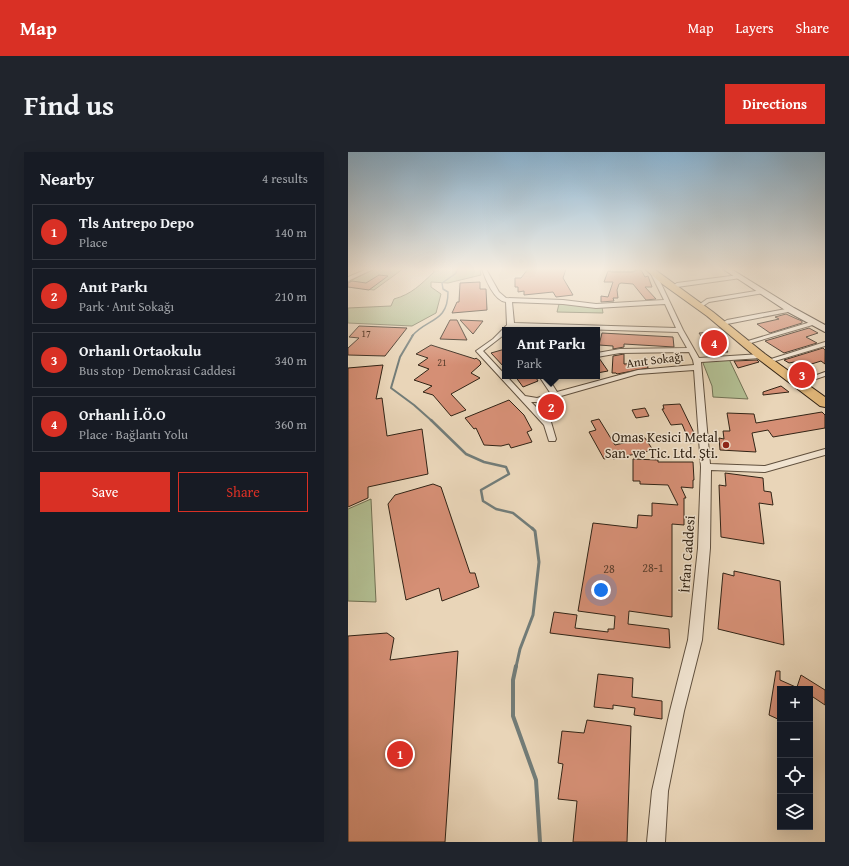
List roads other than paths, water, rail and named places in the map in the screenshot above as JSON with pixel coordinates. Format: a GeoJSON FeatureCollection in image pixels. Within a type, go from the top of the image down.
{"type":"FeatureCollection","features":[{"type":"Feature","properties":{"kind":"main road"},"geometry":{"type":"LineString","coordinates":[[693,301],[761,356],[825,403]]}},
{"type":"Feature","properties":{"kind":"main road"},"geometry":{"type":"LineString","coordinates":[[699,301],[825,396]]}},
{"type":"Feature","properties":{"kind":"street"},"geometry":{"type":"LineString","coordinates":[[507,301],[508,327]]}},
{"type":"Feature","properties":{"kind":"street"},"geometry":{"type":"LineString","coordinates":[[541,301],[596,306],[668,302]]}},
{"type":"Feature","properties":{"kind":"street"},"geometry":{"type":"LineString","coordinates":[[703,304],[707,301]]}},
{"type":"Feature","properties":{"kind":"street"},"geometry":{"type":"LineString","coordinates":[[777,301],[825,329]]}},
{"type":"Feature","properties":{"kind":"street","name":"İrfan Caddesi"},"geometry":{"type":"LineString","coordinates":[[656,842],[660,791],[677,711],[695,640],[704,548],[706,467],[698,364],[680,330],[668,302]]}},
{"type":"Feature","properties":{"kind":"street"},"geometry":{"type":"LineString","coordinates":[[727,322],[791,310]]}},
{"type":"Feature","properties":{"kind":"street"},"geometry":{"type":"LineString","coordinates":[[751,340],[814,323]]}},
{"type":"Feature","properties":{"kind":"street"},"geometry":{"type":"LineString","coordinates":[[600,330],[680,330]]}},
{"type":"Feature","properties":{"kind":"street"},"geometry":{"type":"LineString","coordinates":[[502,334],[479,351],[502,376]]}},
{"type":"Feature","properties":{"kind":"street"},"geometry":{"type":"LineString","coordinates":[[775,359],[825,344]]}},
{"type":"Feature","properties":{"kind":"street"},"geometry":{"type":"LineString","coordinates":[[600,355],[624,351],[677,352],[691,350]]}},
{"type":"Feature","properties":{"kind":"street","name":"Anıt Sokağı"},"geometry":{"type":"LineString","coordinates":[[523,398],[537,400],[638,372],[761,356]]}},
{"type":"Feature","properties":{"kind":"street"},"geometry":{"type":"LineString","coordinates":[[804,381],[825,374]]}},
{"type":"Feature","properties":{"kind":"street"},"geometry":{"type":"LineString","coordinates":[[505,379],[548,424],[552,438]]}},
{"type":"Feature","properties":{"kind":"street"},"geometry":{"type":"LineString","coordinates":[[545,379],[555,394]]}},
{"type":"Feature","properties":{"kind":"street"},"geometry":{"type":"LineString","coordinates":[[706,467],[765,469],[825,452]]}},
{"type":"Feature","properties":{"kind":"waterway"},"geometry":{"type":"LineString","coordinates":[[413,335],[441,315],[447,301]]}},
{"type":"Feature","properties":{"kind":"waterway"},"geometry":{"type":"LineString","coordinates":[[413,335],[400,357],[391,388],[432,421]]}},
{"type":"Feature","properties":{"kind":"waterway"},"geometry":{"type":"LineString","coordinates":[[431,420],[466,454],[484,462],[506,467],[509,474],[481,490],[483,501],[496,509],[513,513],[533,529]]}},
{"type":"Feature","properties":{"kind":"waterway"},"geometry":{"type":"LineString","coordinates":[[516,667],[520,649],[533,615],[539,562],[535,531],[533,529]]}},
{"type":"Feature","properties":{"kind":"waterway"},"geometry":{"type":"LineString","coordinates":[[516,666],[513,680],[513,716],[536,780],[540,842]]}},
{"type":"Feature","properties":{"kind":"place","name":"Orhanlı İ.Ö.O"},"geometry":{"type":"Point","coordinates":[714,343]}},
{"type":"Feature","properties":{"kind":"place","name":"Orhanlı Ortaokulu"},"geometry":{"type":"Point","coordinates":[802,375]}},
{"type":"Feature","properties":{"kind":"place","name":"Anıt Parkı"},"geometry":{"type":"Point","coordinates":[551,407]}},
{"type":"Feature","properties":{"kind":"place","name":"Omas Kesici Metal San. ve Tic. Ltd. Şti."},"geometry":{"type":"Point","coordinates":[726,445]}},
{"type":"Feature","properties":{"kind":"place","name":"Tls Antrepo Depo"},"geometry":{"type":"Point","coordinates":[400,754]}}]}
